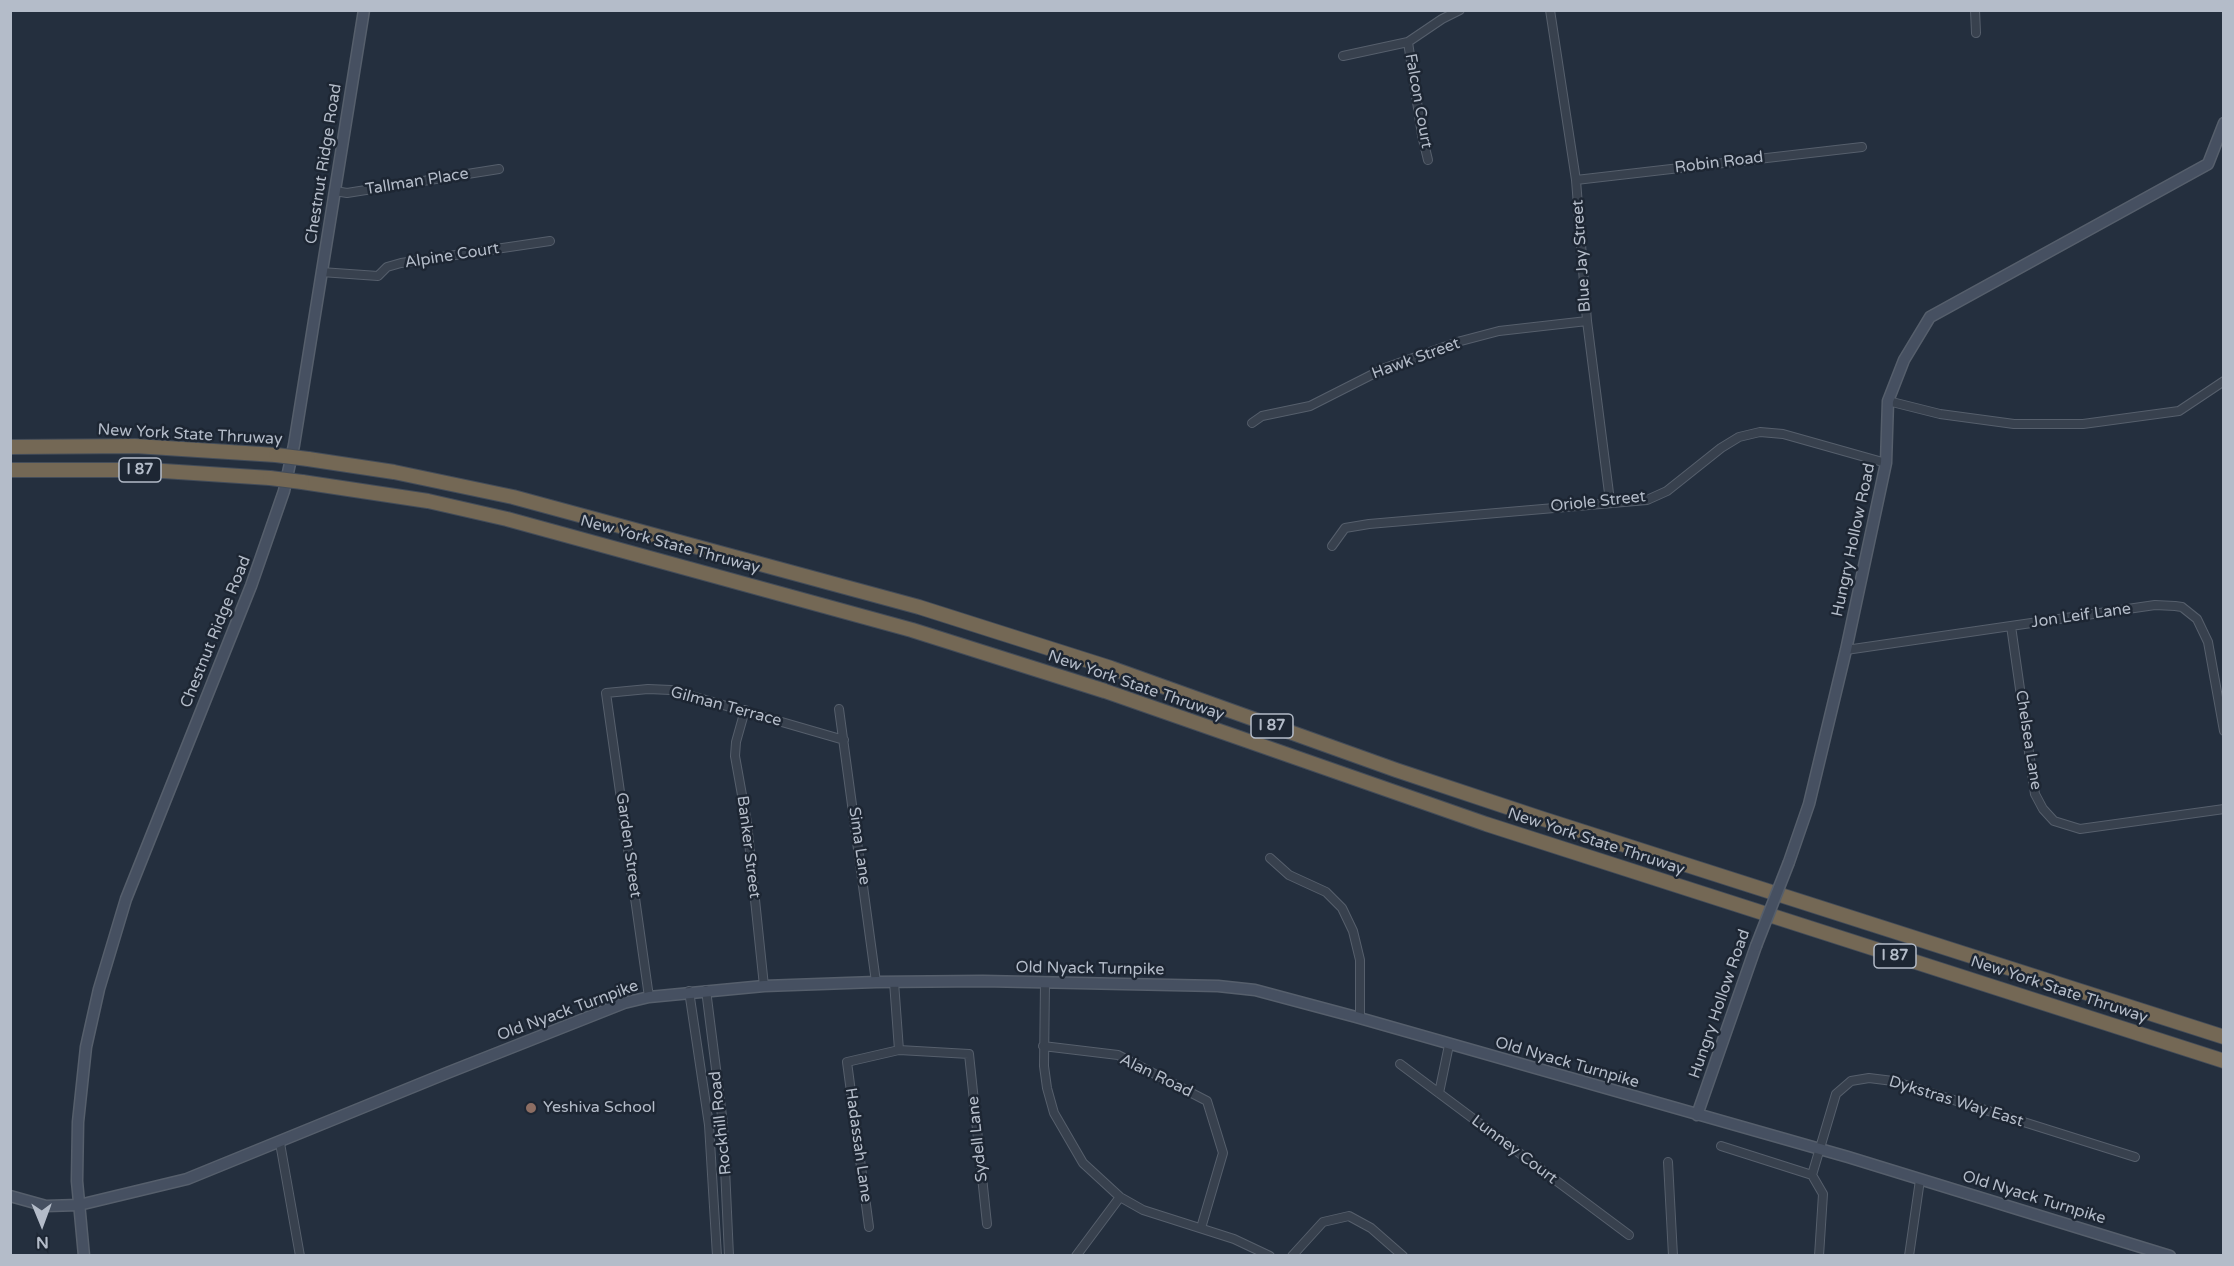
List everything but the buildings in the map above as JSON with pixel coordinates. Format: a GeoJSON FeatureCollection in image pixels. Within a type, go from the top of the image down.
{"type":"FeatureCollection","features":[{"type":"Feature","properties":{"kind":"highway","name":"New York State Thruway"},"geometry":{"type":"LineString","coordinates":[[10,447],[145,447],[276,455],[394,472],[513,496],[919,607],[1121,671],[1396,770],[1540,818],[2223,1037]]}},
{"type":"Feature","properties":{"kind":"highway","name":"New York State Thruway"},"geometry":{"type":"LineString","coordinates":[[10,470],[148,470],[270,478],[428,501],[507,519],[912,630],[1113,694],[1486,824],[2223,1061]]}},
{"type":"Feature","properties":{"kind":"street","name":"Chestnut Ridge Road"},"geometry":{"type":"LineString","coordinates":[[84,1256],[79,1205],[78,1122],[86,1047],[101,981],[126,899],[278,514],[294,445],[364,10]]}},
{"type":"Feature","properties":{"kind":"street"},"geometry":{"type":"LineString","coordinates":[[1343,57],[1408,42],[1460,10]]}},
{"type":"Feature","properties":{"kind":"street","name":"Blue Jay Street"},"geometry":{"type":"LineString","coordinates":[[1550,10],[1576,180],[1587,321],[1610,501]]}},
{"type":"Feature","properties":{"kind":"street"},"geometry":{"type":"LineString","coordinates":[[1975,10],[1976,33]]}},
{"type":"Feature","properties":{"kind":"street","name":"Falcon Court"},"geometry":{"type":"LineString","coordinates":[[1408,42],[1428,160]]}},
{"type":"Feature","properties":{"kind":"street","name":"Hungry Hollow Road"},"geometry":{"type":"LineString","coordinates":[[1697,1115],[1812,794],[1886,463],[1888,401],[1904,360],[1930,317],[2208,164],[2223,123]]}},
{"type":"Feature","properties":{"kind":"street","name":"Robin Road"},"geometry":{"type":"LineString","coordinates":[[1576,180],[1862,147]]}},
{"type":"Feature","properties":{"kind":"street","name":"Tallman Place"},"geometry":{"type":"LineString","coordinates":[[335,191],[347,193],[499,169]]}},
{"type":"Feature","properties":{"kind":"street","name":"Alpine Court"},"geometry":{"type":"LineString","coordinates":[[321,272],[378,276],[387,267],[401,263],[550,241]]}},
{"type":"Feature","properties":{"kind":"street","name":"Hawk Street"},"geometry":{"type":"LineString","coordinates":[[1252,423],[1262,416],[1310,406],[1385,368],[1461,341],[1499,331],[1587,321]]}},
{"type":"Feature","properties":{"kind":"street"},"geometry":{"type":"LineString","coordinates":[[1888,401],[1940,414],[2014,424],[2084,424],[2179,411],[2223,381]]}},
{"type":"Feature","properties":{"kind":"street","name":"Oriole Street"},"geometry":{"type":"LineString","coordinates":[[1332,546],[1345,528],[1610,501],[1647,500],[1680,480],[1739,437],[1760,432],[1792,436],[1886,463]]}},
{"type":"Feature","properties":{"kind":"street","name":"Jon Leif Lane"},"geometry":{"type":"LineString","coordinates":[[1846,650],[2156,605],[2182,607],[2197,619],[2208,642],[2223,732]]}},
{"type":"Feature","properties":{"kind":"street","name":"Chelsea Lane"},"geometry":{"type":"LineString","coordinates":[[2011,626],[2035,794],[2043,809],[2054,821],[2080,830],[2223,809]]}},
{"type":"Feature","properties":{"kind":"street","name":"Gilman Terrace"},"geometry":{"type":"LineString","coordinates":[[606,693],[648,689],[671,690],[844,740]]}},
{"type":"Feature","properties":{"kind":"street","name":"Garden Street"},"geometry":{"type":"LineString","coordinates":[[606,693],[650,997]]}},
{"type":"Feature","properties":{"kind":"street","name":"Sima Lane"},"geometry":{"type":"LineString","coordinates":[[839,709],[876,982]]}},
{"type":"Feature","properties":{"kind":"street","name":"Banker Street"},"geometry":{"type":"LineString","coordinates":[[745,710],[736,742],[735,756],[747,823],[764,986]]}},
{"type":"Feature","properties":{"kind":"street"},"geometry":{"type":"LineString","coordinates":[[1270,858],[1289,875],[1326,892],[1342,908],[1353,931],[1360,960],[1360,1018]]}},
{"type":"Feature","properties":{"kind":"street","name":"Old Nyack Turnpike"},"geometry":{"type":"LineString","coordinates":[[10,1196],[46,1206],[79,1205],[187,1179],[457,1069],[624,1004],[650,997],[764,986],[876,982],[1218,986],[1255,990],[1360,1018],[1920,1179],[2170,1256]]}},
{"type":"Feature","properties":{"kind":"street"},"geometry":{"type":"LineString","coordinates":[[894,982],[899,1050]]}},
{"type":"Feature","properties":{"kind":"street"},"geometry":{"type":"LineString","coordinates":[[1045,983],[1043,1046],[1047,1088],[1054,1113],[1066,1139],[1083,1163],[1120,1197],[1143,1210],[1234,1239],[1270,1256]]}},
{"type":"Feature","properties":{"kind":"street","name":"Rockhill Road"},"geometry":{"type":"LineString","coordinates":[[706,990],[723,1124],[729,1256]]}},
{"type":"Feature","properties":{"kind":"street","name":"Rockhill Road"},"geometry":{"type":"LineString","coordinates":[[689,992],[709,1125],[717,1256]]}},
{"type":"Feature","properties":{"kind":"street"},"geometry":{"type":"LineString","coordinates":[[1439,1093],[1449,1044]]}},
{"type":"Feature","properties":{"kind":"street","name":"Alan Road"},"geometry":{"type":"LineString","coordinates":[[1043,1046],[1118,1056],[1207,1101],[1223,1153],[1201,1228]]}},
{"type":"Feature","properties":{"kind":"street","name":"Sydell Lane"},"geometry":{"type":"LineString","coordinates":[[899,1050],[969,1054],[987,1224]]}},
{"type":"Feature","properties":{"kind":"street","name":"Hadassah Lane"},"geometry":{"type":"LineString","coordinates":[[869,1227],[847,1062],[899,1050]]}},
{"type":"Feature","properties":{"kind":"street","name":"Lunney Court"},"geometry":{"type":"LineString","coordinates":[[1400,1064],[1629,1235]]}},
{"type":"Feature","properties":{"kind":"street","name":"Dykstras Way East"},"geometry":{"type":"LineString","coordinates":[[1812,1175],[1829,1111],[1836,1094],[1851,1081],[1869,1078],[1893,1081],[2135,1157]]}},
{"type":"Feature","properties":{"kind":"street"},"geometry":{"type":"LineString","coordinates":[[280,1143],[300,1256]]}},
{"type":"Feature","properties":{"kind":"street"},"geometry":{"type":"LineString","coordinates":[[1721,1146],[1812,1175],[1823,1194],[1820,1256]]}},
{"type":"Feature","properties":{"kind":"street"},"geometry":{"type":"LineString","coordinates":[[1668,1162],[1673,1256]]}},
{"type":"Feature","properties":{"kind":"street"},"geometry":{"type":"LineString","coordinates":[[1909,1256],[1920,1179]]}},
{"type":"Feature","properties":{"kind":"street"},"geometry":{"type":"LineString","coordinates":[[1077,1256],[1120,1197]]}},
{"type":"Feature","properties":{"kind":"street"},"geometry":{"type":"LineString","coordinates":[[1293,1256],[1323,1222],[1349,1216],[1371,1228],[1403,1256]]}},
{"type":"Feature","properties":{"kind":"place","name":"Yeshiva School"},"geometry":{"type":"Point","coordinates":[531,1108]}}]}
